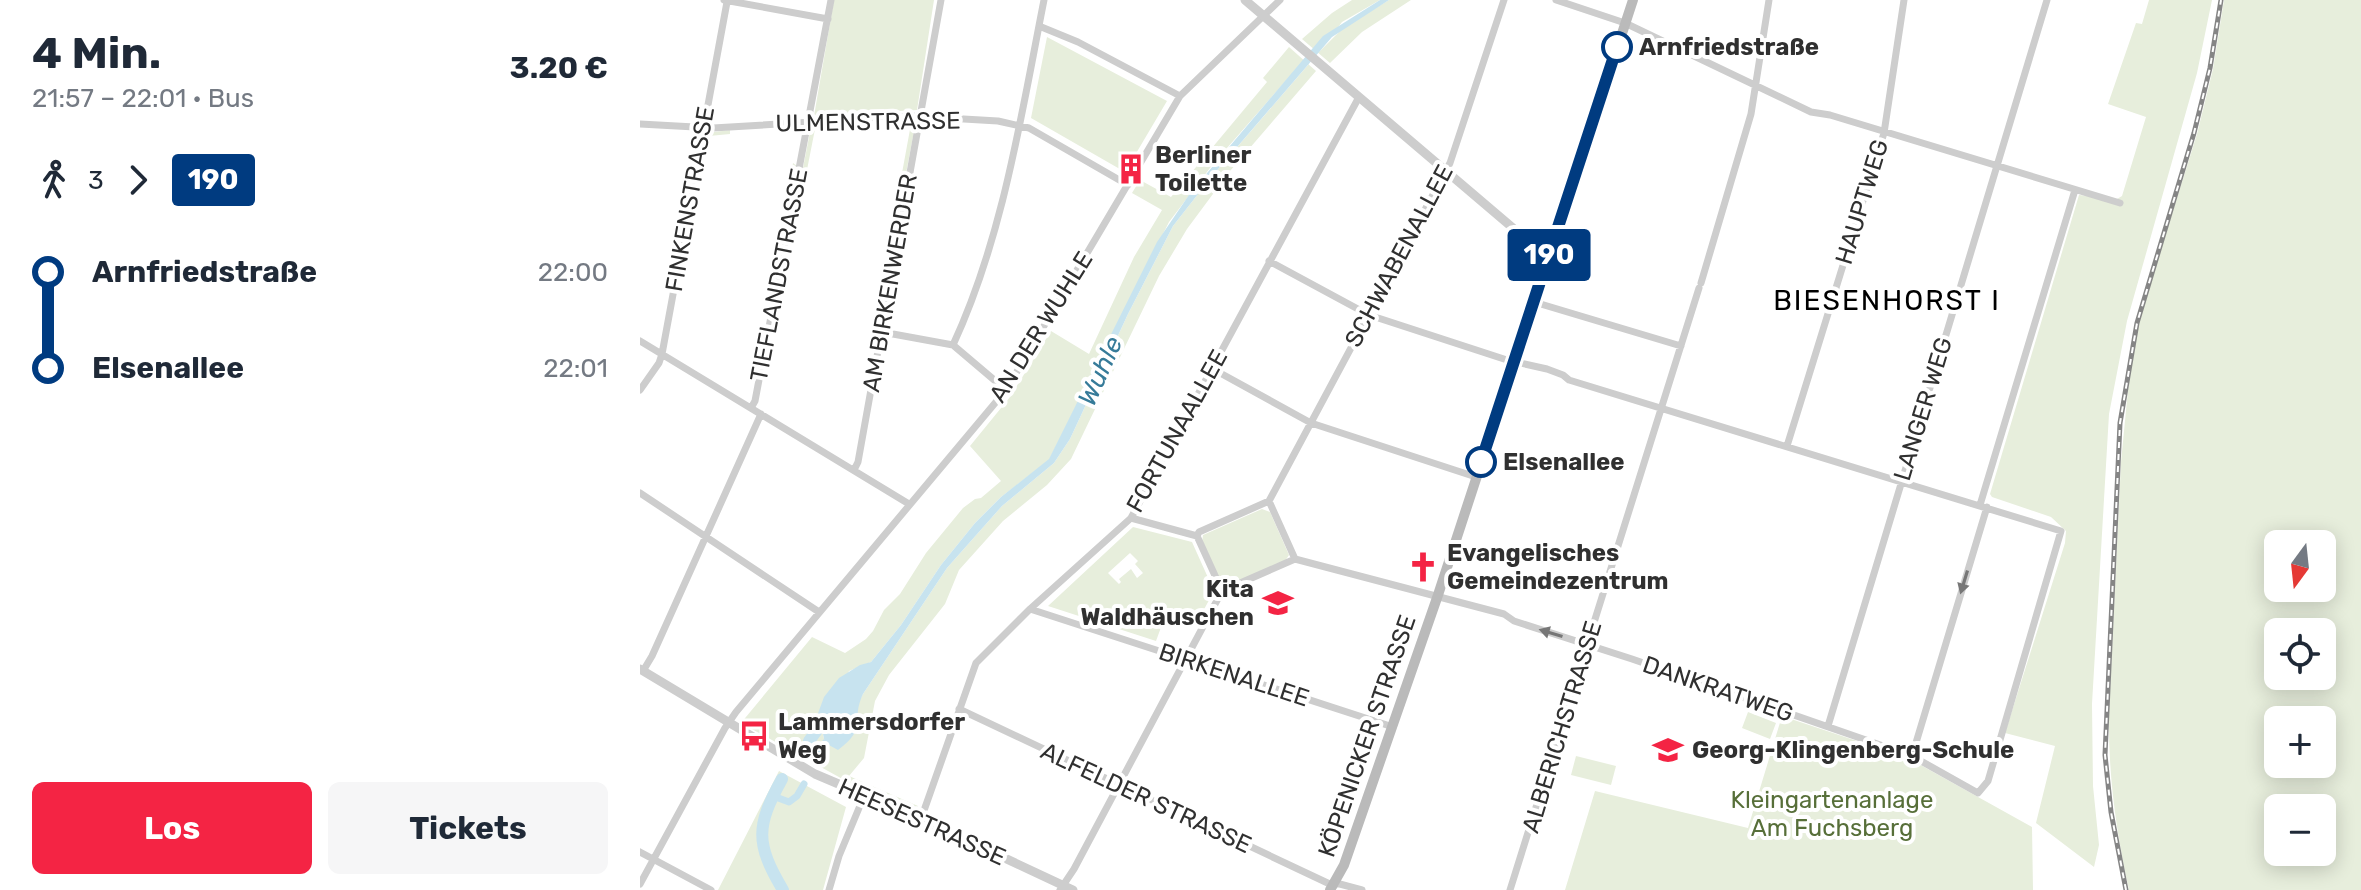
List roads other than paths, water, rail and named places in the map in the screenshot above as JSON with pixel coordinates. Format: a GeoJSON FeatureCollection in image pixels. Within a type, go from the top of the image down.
{"type":"FeatureCollection","features":[{"type":"Feature","properties":{"kind":"main road","name":"KÖPENICKER STRASSE"},"geometry":{"type":"LineString","coordinates":[[1333,886],[1393,727],[1438,595],[1621,22],[1633,0]]}},
{"type":"Feature","properties":{"kind":"street","name":"TIEFLANDSTRASSE"},"geometry":{"type":"LineString","coordinates":[[751,408],[755,401],[831,0]]}},
{"type":"Feature","properties":{"kind":"street","name":"AM BIRKENWERDER"},"geometry":{"type":"LineString","coordinates":[[854,470],[858,462],[941,0]]}},
{"type":"Feature","properties":{"kind":"street"},"geometry":{"type":"LineString","coordinates":[[953,345],[980,283],[1020,125],[1044,0]]}},
{"type":"Feature","properties":{"kind":"street"},"geometry":{"type":"LineString","coordinates":[[1245,0],[1534,246],[1549,253]]}},
{"type":"Feature","properties":{"kind":"street","name":"AN DER WUHLE"},"geometry":{"type":"LineString","coordinates":[[729,722],[1006,390],[1180,96],[1280,0]]}},
{"type":"Feature","properties":{"kind":"street","name":"SCHWABENALLEE"},"geometry":{"type":"LineString","coordinates":[[1269,501],[1446,171],[1504,0]]}},
{"type":"Feature","properties":{"kind":"street"},"geometry":{"type":"LineString","coordinates":[[1556,0],[1621,22],[1811,112],[1830,115],[2120,203]]}},
{"type":"Feature","properties":{"kind":"street","name":"ALBERICHSTRASSE"},"geometry":{"type":"LineString","coordinates":[[1510,890],[1751,114],[1769,0]]}},
{"type":"Feature","properties":{"kind":"street","name":"HAUPTWEG"},"geometry":{"type":"LineString","coordinates":[[1787,446],[1884,133],[1904,0]]}},
{"type":"Feature","properties":{"kind":"street","name":"LANGER WEG"},"geometry":{"type":"LineString","coordinates":[[1828,726],[2047,0]]}},
{"type":"Feature","properties":{"kind":"street"},"geometry":{"type":"LineString","coordinates":[[726,1],[828,19]]}},
{"type":"Feature","properties":{"kind":"street","name":"FINKENSTRASSE"},"geometry":{"type":"LineString","coordinates":[[640,390],[662,354],[726,1]]}},
{"type":"Feature","properties":{"kind":"street"},"geometry":{"type":"LineString","coordinates":[[1039,26],[1078,42],[1180,96]]}},
{"type":"Feature","properties":{"kind":"street","name":"FORTUNAALLEE"},"geometry":{"type":"LineString","coordinates":[[921,819],[976,663],[1030,609],[1131,518],[1359,97]]}},
{"type":"Feature","properties":{"kind":"street","name":"ULMENSTRASSE"},"geometry":{"type":"LineString","coordinates":[[640,124],[703,128],[920,117],[998,121],[1020,125],[1128,185]]}},
{"type":"Feature","properties":{"kind":"street"},"geometry":{"type":"LineString","coordinates":[[1912,756],[2075,190]]}},
{"type":"Feature","properties":{"kind":"street"},"geometry":{"type":"LineString","coordinates":[[1269,261],[1369,315],[1547,369],[1569,380],[1983,506]]}},
{"type":"Feature","properties":{"kind":"street"},"geometry":{"type":"LineString","coordinates":[[1534,302],[1681,346]]}},
{"type":"Feature","properties":{"kind":"street"},"geometry":{"type":"LineString","coordinates":[[882,332],[953,345],[1006,390]]}},
{"type":"Feature","properties":{"kind":"street"},"geometry":{"type":"LineString","coordinates":[[640,341],[909,504]]}},
{"type":"Feature","properties":{"kind":"street"},"geometry":{"type":"LineString","coordinates":[[1211,368],[1311,423],[1476,477]]}},
{"type":"Feature","properties":{"kind":"street","name":"TIEFLANDSTRASSE"},"geometry":{"type":"LineString","coordinates":[[642,670],[652,656],[761,414]]}},
{"type":"Feature","properties":{"kind":"street"},"geometry":{"type":"LineString","coordinates":[[640,493],[819,612]]}},
{"type":"Feature","properties":{"kind":"street"},"geometry":{"type":"LineString","coordinates":[[1066,889],[1222,591],[1295,559],[1269,501],[1199,532],[1197,536]]}},
{"type":"Feature","properties":{"kind":"street","name":"DANKRATWEG"},"geometry":{"type":"LineString","coordinates":[[1295,559],[1504,614],[1514,621],[1912,756],[1978,793],[1988,781],[2061,531],[1983,506]]}},
{"type":"Feature","properties":{"kind":"street"},"geometry":{"type":"LineString","coordinates":[[1131,518],[1197,536]]}},
{"type":"Feature","properties":{"kind":"street"},"geometry":{"type":"LineString","coordinates":[[1197,536],[1222,591]]}},
{"type":"Feature","properties":{"kind":"street","name":"BIRKENALLEE"},"geometry":{"type":"LineString","coordinates":[[1030,609],[1393,727]]}},
{"type":"Feature","properties":{"kind":"street","name":"HEESESTRASSE"},"geometry":{"type":"LineString","coordinates":[[642,670],[803,768],[921,819],[1066,889]]}},
{"type":"Feature","properties":{"kind":"street","name":"ALFELDER STRASSE"},"geometry":{"type":"LineString","coordinates":[[959,709],[1333,886],[1362,890]]}},
{"type":"Feature","properties":{"kind":"street"},"geometry":{"type":"LineString","coordinates":[[640,884],[729,722]]}},
{"type":"Feature","properties":{"kind":"street"},"geometry":{"type":"LineString","coordinates":[[829,890],[839,856],[864,796]]}},
{"type":"Feature","properties":{"kind":"street"},"geometry":{"type":"LineString","coordinates":[[640,852],[711,890]]}},
{"type":"Feature","properties":{"kind":"water"},"geometry":{"type":"Polygon","coordinates":[[[1380,0],[1389,0],[1332,37],[1173,226],[1070,439],[1054,463],[1002,506],[947,568],[863,694],[853,735],[838,750],[825,743],[823,734],[813,727],[824,697],[839,678],[871,662],[975,523],[1001,497],[1049,459],[1157,242],[1191,192],[1323,36],[1380,0]]]}},
{"type":"Feature","properties":{"kind":"waterway","name":"Wuhle"},"geometry":{"type":"LineString","coordinates":[[809,741],[826,718]]}},
{"type":"Feature","properties":{"kind":"waterway"},"geometry":{"type":"LineString","coordinates":[[815,763],[825,743]]}},
{"type":"Feature","properties":{"kind":"waterway","name":"Wuhle"},"geometry":{"type":"LineString","coordinates":[[782,779],[767,810],[762,834],[767,859],[783,890]]}},
{"type":"Feature","properties":{"kind":"waterway"},"geometry":{"type":"LineString","coordinates":[[773,796],[789,802],[804,784]]}},
{"type":"Feature","properties":{"kind":"railway"},"geometry":{"type":"LineString","coordinates":[[2126,890],[2111,812],[2105,755],[2120,423],[2137,323],[2194,133],[2210,68],[2221,0]]}},
{"type":"Feature","properties":{"kind":"place","name":"Arnfriedstraße"},"geometry":{"type":"Point","coordinates":[1617,47]}},
{"type":"Feature","properties":{"kind":"place","name":"Berliner Toilette"},"geometry":{"type":"Point","coordinates":[1131,169]}},
{"type":"Feature","properties":{"kind":"place","name":"Elsenallee"},"geometry":{"type":"Point","coordinates":[1481,462]}},
{"type":"Feature","properties":{"kind":"place","name":"Evangelisches Gemeindezentrum"},"geometry":{"type":"Point","coordinates":[1423,567]}},
{"type":"Feature","properties":{"kind":"place","name":"Kita Waldhäuschen"},"geometry":{"type":"Point","coordinates":[1278,603]}},
{"type":"Feature","properties":{"kind":"place","name":"Lammersdorfer Weg"},"geometry":{"type":"Point","coordinates":[754,736]}},
{"type":"Feature","properties":{"kind":"place","name":"Georg-Klingenberg-Schule"},"geometry":{"type":"Point","coordinates":[1668,750]}},
{"type":"Feature","properties":{"kind":"district","name":"BIESENHORST I"},"geometry":{"type":"Point","coordinates":[1887,300]}},
{"type":"Feature","properties":{"kind":"park label","name":"Kleingartenanlage Am Fuchsberg"},"geometry":{"type":"Point","coordinates":[1832,814]}}]}
